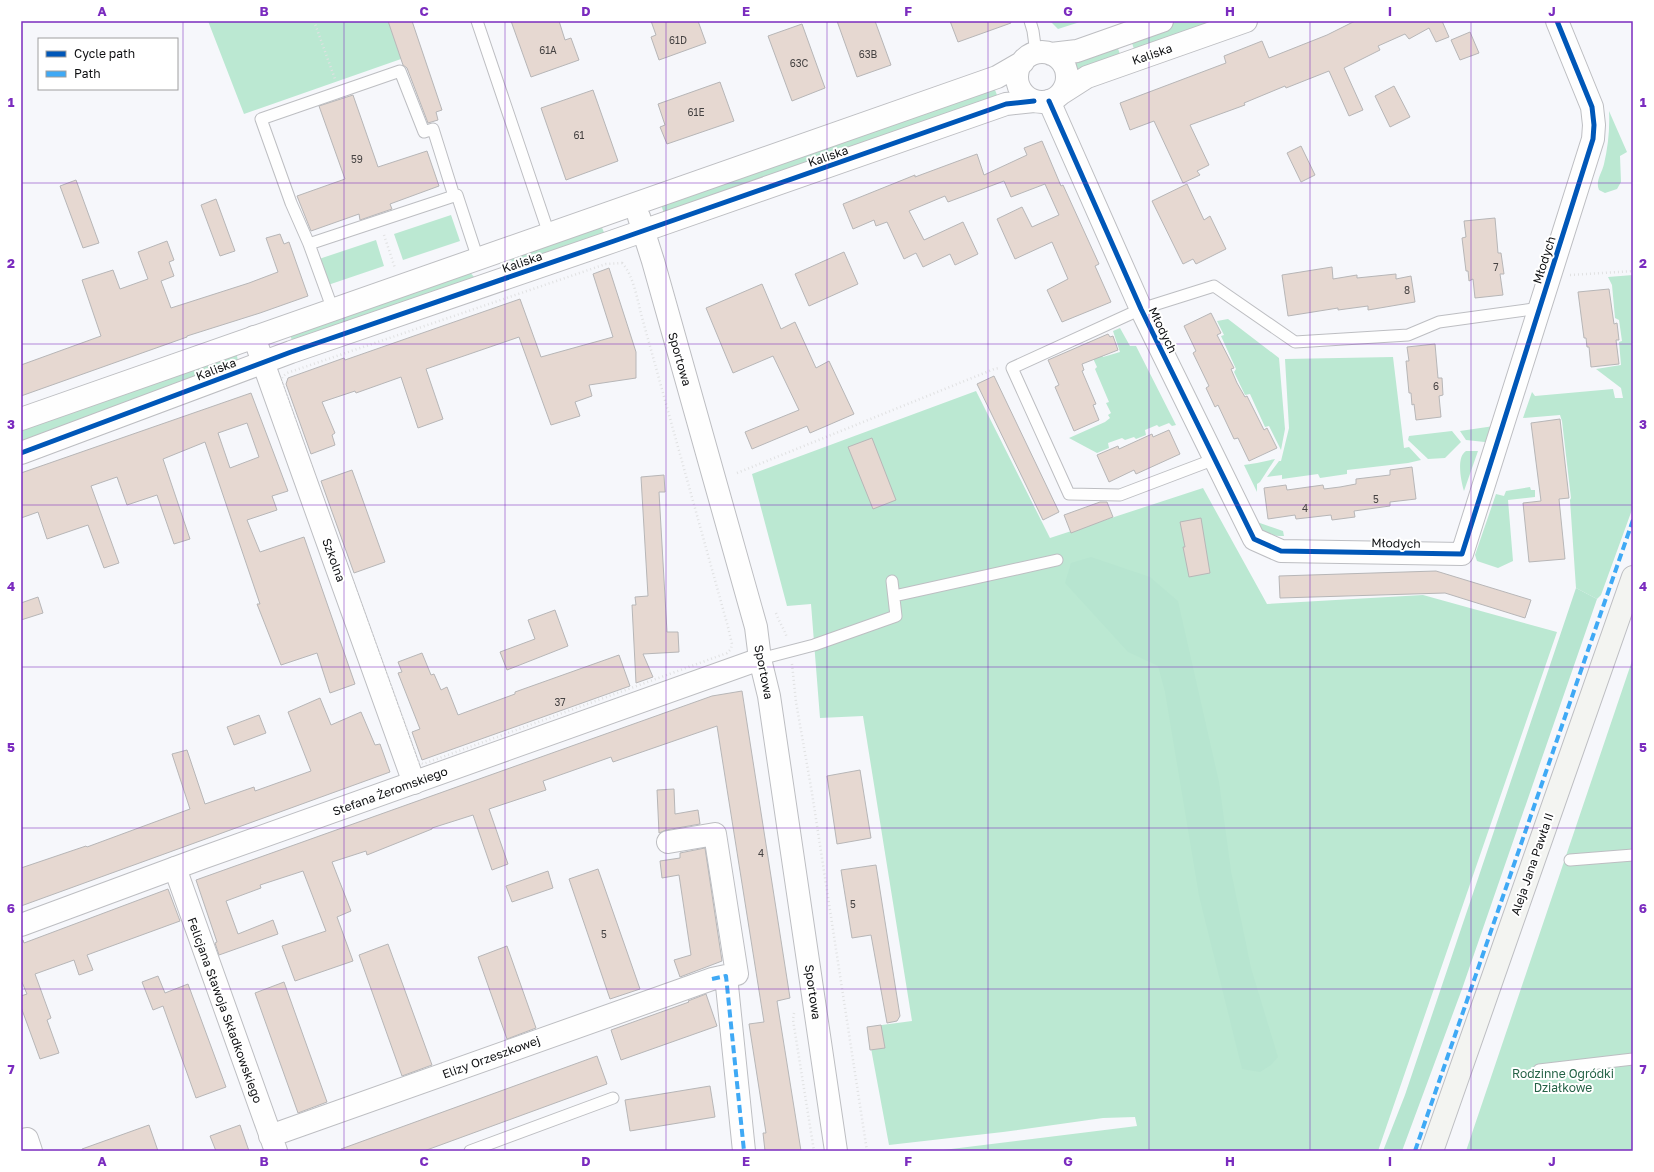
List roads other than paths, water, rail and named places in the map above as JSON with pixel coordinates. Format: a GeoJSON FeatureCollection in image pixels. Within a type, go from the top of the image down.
{"type":"FeatureCollection","features":[{"type":"Feature","properties":{"kind":"main road","name":"Aleja Jana Pawła II"},"geometry":{"type":"LineString","coordinates":[[1432,1151],[1633,577]]}},
{"type":"Feature","properties":{"kind":"street","name":"Kaliska"},"geometry":{"type":"LineString","coordinates":[[21,419],[997,77],[1037,56],[1077,51],[1162,21]]}},
{"type":"Feature","properties":{"kind":"street","name":"Kaliska"},"geometry":{"type":"LineString","coordinates":[[21,453],[263,362],[644,231],[1006,104],[1048,98],[1087,77],[1246,21]]}},
{"type":"Feature","properties":{"kind":"street","name":"Młodych"},"geometry":{"type":"LineString","coordinates":[[1048,98],[1141,309],[1254,539],[1282,551],[1462,554],[1593,139],[1594,125],[1592,107],[1558,21]]}},
{"type":"Feature","properties":{"kind":"street"},"geometry":{"type":"LineString","coordinates":[[1037,56],[1058,58],[1066,71],[1067,79],[1048,98],[1021,91],[1018,84],[1019,69],[1037,56]]}},
{"type":"Feature","properties":{"kind":"street","name":"Sportowa"},"geometry":{"type":"LineString","coordinates":[[635,204],[644,231],[756,627],[760,659],[769,696],[836,1151]]}},
{"type":"Feature","properties":{"kind":"street"},"geometry":{"type":"LineString","coordinates":[[484,257],[498,281]]}},
{"type":"Feature","properties":{"kind":"street","name":"Szkolna"},"geometry":{"type":"LineString","coordinates":[[254,337],[414,783]]}},
{"type":"Feature","properties":{"kind":"street","name":"Stefana Żeromskiego"},"geometry":{"type":"LineString","coordinates":[[21,925],[175,868],[760,659]]}},
{"type":"Feature","properties":{"kind":"street"},"geometry":{"type":"LineString","coordinates":[[668,842],[715,834],[736,974],[719,977],[744,1151]]}},
{"type":"Feature","properties":{"kind":"street","name":"Felicjana Sławoja Składkowskiego"},"geometry":{"type":"LineString","coordinates":[[175,868],[273,1143]]}},
{"type":"Feature","properties":{"kind":"street","name":"Elizy Orzeszkowej"},"geometry":{"type":"LineString","coordinates":[[273,1143],[719,977]]}},
{"type":"Feature","properties":{"kind":"lane"},"geometry":{"type":"LineString","coordinates":[[477,21],[549,234]]}},
{"type":"Feature","properties":{"kind":"lane"},"geometry":{"type":"LineString","coordinates":[[1030,21],[1037,56]]}},
{"type":"Feature","properties":{"kind":"lane"},"geometry":{"type":"LineString","coordinates":[[333,310],[309,244],[291,203],[261,119],[400,71],[424,132],[433,130],[454,196]]}},
{"type":"Feature","properties":{"kind":"lane"},"geometry":{"type":"LineString","coordinates":[[309,244],[457,195],[484,257]]}},
{"type":"Feature","properties":{"kind":"lane"},"geometry":{"type":"LineString","coordinates":[[1215,459],[1120,495],[1069,494],[1012,368],[1141,309],[1214,286],[1295,342],[1408,335],[1439,322],[1540,308]]}},
{"type":"Feature","properties":{"kind":"lane"},"geometry":{"type":"LineString","coordinates":[[894,596],[1056,560]]}},
{"type":"Feature","properties":{"kind":"lane"},"geometry":{"type":"LineString","coordinates":[[760,659],[814,645],[896,616],[892,581]]}},
{"type":"Feature","properties":{"kind":"lane"},"geometry":{"type":"LineString","coordinates":[[1570,860],[1633,855]]}},
{"type":"Feature","properties":{"kind":"lane"},"geometry":{"type":"LineString","coordinates":[[1539,1070],[1633,1059]]}},
{"type":"Feature","properties":{"kind":"lane"},"geometry":{"type":"LineString","coordinates":[[470,1151],[613,1098]]}},
{"type":"Feature","properties":{"kind":"park label","name":"Rodzinne Ogródki Działkowe"},"geometry":{"type":"Point","coordinates":[1563,1080]}}]}
